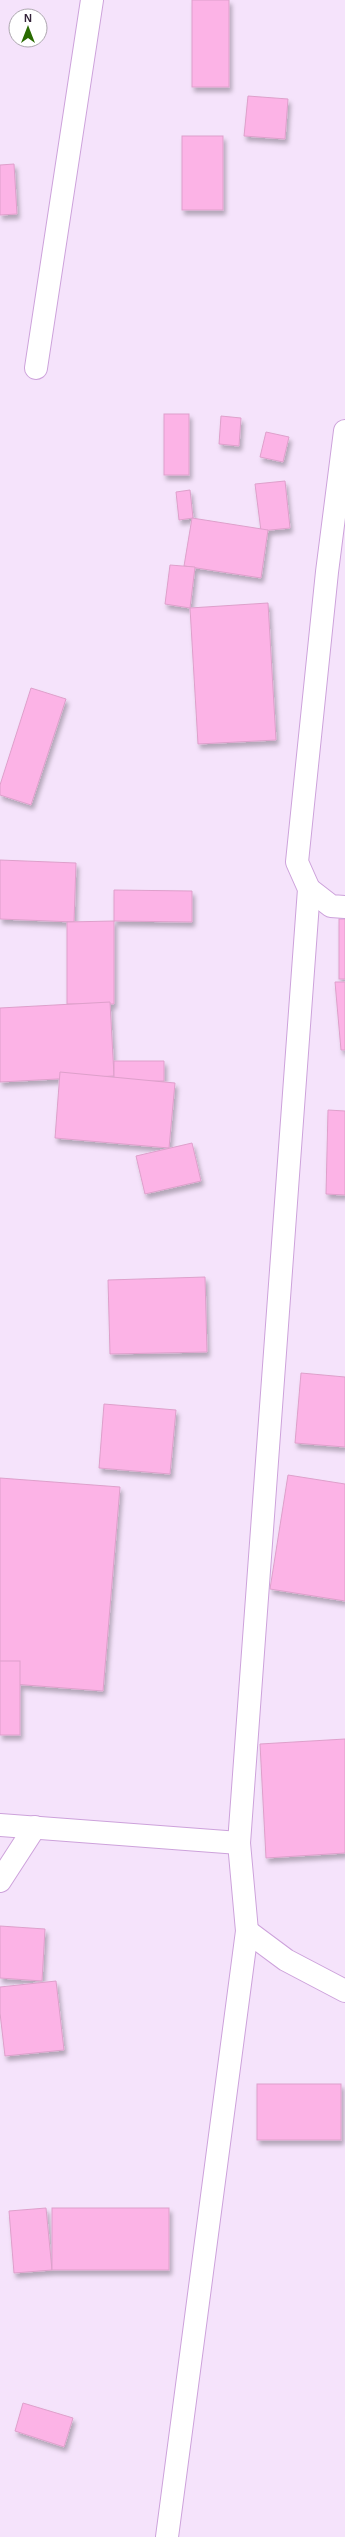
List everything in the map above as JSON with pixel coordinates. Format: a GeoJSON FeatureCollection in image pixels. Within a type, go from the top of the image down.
{"type":"FeatureCollection","features":[{"type":"Feature","properties":{"kind":"street"},"geometry":{"type":"LineString","coordinates":[[36,368],[92,0]]}},
{"type":"Feature","properties":{"kind":"street"},"geometry":{"type":"LineString","coordinates":[[167,2537],[247,1930],[239,1843],[309,889],[297,862],[327,572],[345,431]]}},
{"type":"Feature","properties":{"kind":"street"},"geometry":{"type":"LineString","coordinates":[[309,889],[331,906],[345,907]]}},
{"type":"Feature","properties":{"kind":"street"},"geometry":{"type":"LineString","coordinates":[[0,1825],[35,1826],[239,1843]]}},
{"type":"Feature","properties":{"kind":"street"},"geometry":{"type":"LineString","coordinates":[[0,1881],[35,1826]]}},
{"type":"Feature","properties":{"kind":"street"},"geometry":{"type":"LineString","coordinates":[[247,1930],[286,1960],[345,1991]]}},
{"type":"Feature","properties":{"kind":"building"},"geometry":{"type":"Polygon","coordinates":[[[192,0],[229,0],[229,87],[192,87],[192,0]]]}},
{"type":"Feature","properties":{"kind":"building"},"geometry":{"type":"Polygon","coordinates":[[[248,96],[288,99],[285,139],[244,136],[248,96]]]}},
{"type":"Feature","properties":{"kind":"building"},"geometry":{"type":"Polygon","coordinates":[[[182,136],[223,136],[223,210],[182,210],[182,136]]]}},
{"type":"Feature","properties":{"kind":"building"},"geometry":{"type":"Polygon","coordinates":[[[14,164],[17,214],[0,215],[0,165],[14,164]]]}},
{"type":"Feature","properties":{"kind":"building"},"geometry":{"type":"Polygon","coordinates":[[[164,414],[189,414],[189,475],[164,475],[164,414]]]}},
{"type":"Feature","properties":{"kind":"building"},"geometry":{"type":"Polygon","coordinates":[[[221,416],[241,418],[239,446],[219,444],[221,416]]]}},
{"type":"Feature","properties":{"kind":"building"},"geometry":{"type":"Polygon","coordinates":[[[266,432],[289,437],[283,462],[260,457],[266,432]]]}},
{"type":"Feature","properties":{"kind":"building"},"geometry":{"type":"Polygon","coordinates":[[[285,481],[290,528],[261,531],[255,484],[285,481]]]}},
{"type":"Feature","properties":{"kind":"building"},"geometry":{"type":"Polygon","coordinates":[[[190,490],[193,518],[179,520],[176,492],[190,490]]]}},
{"type":"Feature","properties":{"kind":"building"},"geometry":{"type":"Polygon","coordinates":[[[192,518],[268,530],[261,578],[184,566],[192,518]]]}},
{"type":"Feature","properties":{"kind":"building"},"geometry":{"type":"Polygon","coordinates":[[[170,565],[195,567],[190,608],[165,604],[170,565]]]}},
{"type":"Feature","properties":{"kind":"building"},"geometry":{"type":"Polygon","coordinates":[[[268,603],[276,740],[198,744],[190,608],[268,603]]]}},
{"type":"Feature","properties":{"kind":"building"},"geometry":{"type":"Polygon","coordinates":[[[31,688],[66,699],[31,805],[0,795],[0,785],[31,688]]]}},
{"type":"Feature","properties":{"kind":"building"},"geometry":{"type":"Polygon","coordinates":[[[0,860],[76,863],[74,922],[0,919],[0,860]]]}},
{"type":"Feature","properties":{"kind":"building"},"geometry":{"type":"Polygon","coordinates":[[[114,890],[192,891],[192,922],[114,921],[114,890]]]}},
{"type":"Feature","properties":{"kind":"building"},"geometry":{"type":"Polygon","coordinates":[[[339,919],[345,919],[345,979],[339,979],[339,919]]]}},
{"type":"Feature","properties":{"kind":"building"},"geometry":{"type":"Polygon","coordinates":[[[114,921],[114,1004],[67,1004],[67,922],[114,921]]]}},
{"type":"Feature","properties":{"kind":"building"},"geometry":{"type":"Polygon","coordinates":[[[335,982],[345,982],[345,1050],[341,1050],[335,982]]]}},
{"type":"Feature","properties":{"kind":"building"},"geometry":{"type":"Polygon","coordinates":[[[110,1002],[114,1076],[0,1082],[0,1008],[110,1002]]]}},
{"type":"Feature","properties":{"kind":"building"},"geometry":{"type":"Polygon","coordinates":[[[114,1061],[164,1061],[164,1081],[114,1082],[114,1061]]]}},
{"type":"Feature","properties":{"kind":"building"},"geometry":{"type":"Polygon","coordinates":[[[60,1072],[175,1083],[169,1148],[55,1138],[60,1072]]]}},
{"type":"Feature","properties":{"kind":"building"},"geometry":{"type":"Polygon","coordinates":[[[328,1110],[345,1111],[345,1195],[326,1194],[328,1110]]]}},
{"type":"Feature","properties":{"kind":"building"},"geometry":{"type":"Polygon","coordinates":[[[192,1143],[201,1181],[145,1194],[136,1156],[192,1143]]]}},
{"type":"Feature","properties":{"kind":"building"},"geometry":{"type":"Polygon","coordinates":[[[205,1277],[207,1352],[110,1354],[108,1280],[205,1277]]]}},
{"type":"Feature","properties":{"kind":"building"},"geometry":{"type":"Polygon","coordinates":[[[301,1373],[345,1377],[345,1447],[295,1443],[301,1373]]]}},
{"type":"Feature","properties":{"kind":"building"},"geometry":{"type":"Polygon","coordinates":[[[104,1404],[176,1410],[170,1474],[99,1468],[104,1404]]]}},
{"type":"Feature","properties":{"kind":"building"},"geometry":{"type":"Polygon","coordinates":[[[288,1475],[345,1484],[345,1601],[270,1589],[288,1475]]]}},
{"type":"Feature","properties":{"kind":"building"},"geometry":{"type":"Polygon","coordinates":[[[0,1478],[120,1487],[103,1691],[0,1683],[0,1478]]]}},
{"type":"Feature","properties":{"kind":"building"},"geometry":{"type":"Polygon","coordinates":[[[0,1661],[20,1661],[20,1735],[0,1735],[0,1661]]]}},
{"type":"Feature","properties":{"kind":"building"},"geometry":{"type":"Polygon","coordinates":[[[345,1739],[345,1853],[266,1858],[260,1744],[345,1739]]]}},
{"type":"Feature","properties":{"kind":"building"},"geometry":{"type":"Polygon","coordinates":[[[0,1926],[45,1929],[42,1981],[0,1978],[0,1926]]]}},
{"type":"Feature","properties":{"kind":"building"},"geometry":{"type":"Polygon","coordinates":[[[56,1981],[64,2050],[5,2056],[0,2013],[0,1987],[56,1981]]]}},
{"type":"Feature","properties":{"kind":"building"},"geometry":{"type":"Polygon","coordinates":[[[257,2084],[341,2084],[341,2140],[257,2140],[257,2084]]]}},
{"type":"Feature","properties":{"kind":"building"},"geometry":{"type":"Polygon","coordinates":[[[46,2208],[52,2270],[14,2273],[9,2211],[46,2208]]]}},
{"type":"Feature","properties":{"kind":"building"},"geometry":{"type":"Polygon","coordinates":[[[52,2208],[169,2208],[169,2270],[52,2270],[52,2208]]]}},
{"type":"Feature","properties":{"kind":"building"},"geometry":{"type":"Polygon","coordinates":[[[23,2403],[73,2418],[64,2447],[15,2431],[23,2403]]]}}]}
